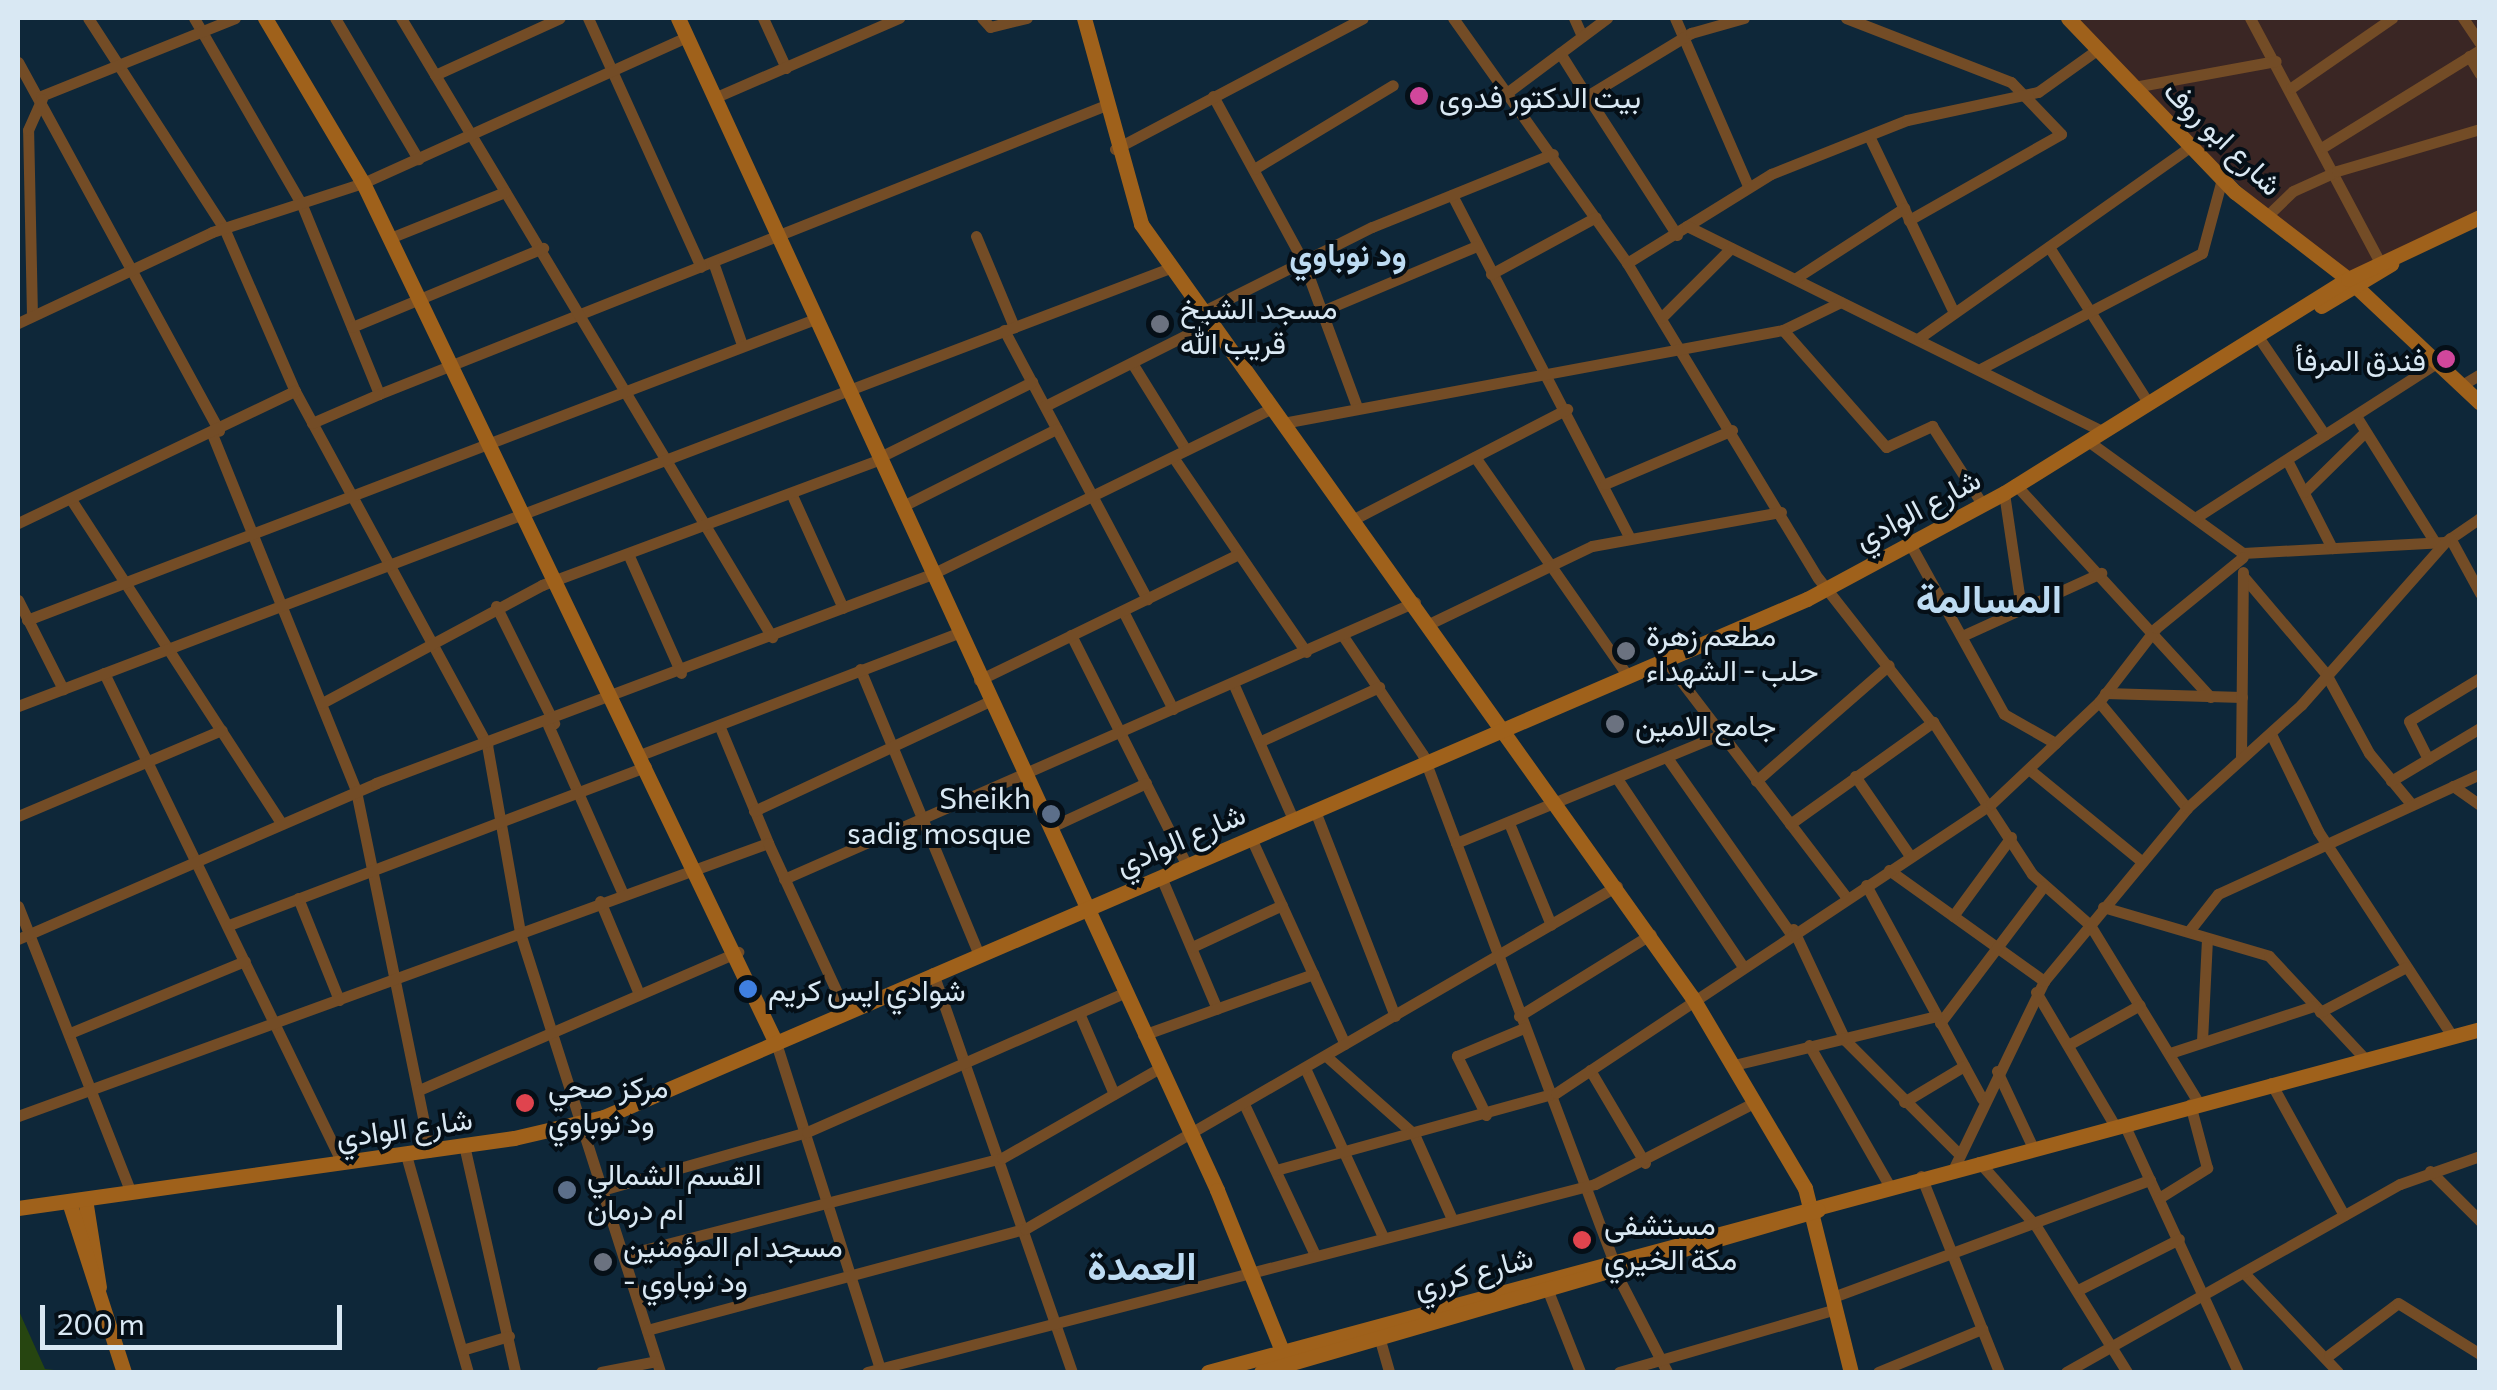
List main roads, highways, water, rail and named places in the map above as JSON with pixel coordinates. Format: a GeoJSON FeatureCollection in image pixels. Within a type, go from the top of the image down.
{"type":"FeatureCollection","features":[{"type":"Feature","properties":{"kind":"place","name":"بيت الدكتور فدوى"},"geometry":{"type":"Point","coordinates":[1419,96]}},
{"type":"Feature","properties":{"kind":"place","name":"مسجد الشيخ قريب الله"},"geometry":{"type":"Point","coordinates":[1160,324]}},
{"type":"Feature","properties":{"kind":"place","name":"فندق المرفأ"},"geometry":{"type":"Point","coordinates":[2446,359]}},
{"type":"Feature","properties":{"kind":"place","name":"مطعم زهرة حلب - الشهداء"},"geometry":{"type":"Point","coordinates":[1626,651]}},
{"type":"Feature","properties":{"kind":"place","name":"جامع الامين"},"geometry":{"type":"Point","coordinates":[1615,724]}},
{"type":"Feature","properties":{"kind":"place","name":"Sheikh sadig mosque"},"geometry":{"type":"Point","coordinates":[1051,814]}},
{"type":"Feature","properties":{"kind":"place","name":"شوادي ايس كريم"},"geometry":{"type":"Point","coordinates":[748,989]}},
{"type":"Feature","properties":{"kind":"place","name":"مركز صحي ود نوباوي"},"geometry":{"type":"Point","coordinates":[525,1103]}},
{"type":"Feature","properties":{"kind":"place","name":"القسم الشمالي ام درمان"},"geometry":{"type":"Point","coordinates":[567,1190]}},
{"type":"Feature","properties":{"kind":"place","name":"مستشفى مكة الخيري"},"geometry":{"type":"Point","coordinates":[1582,1240]}},
{"type":"Feature","properties":{"kind":"place","name":"مسجد ام المؤمنين - ود نوباوي"},"geometry":{"type":"Point","coordinates":[603,1262]}},
{"type":"Feature","properties":{"kind":"district","name":"ود نوباوي"},"geometry":{"type":"Point","coordinates":[1348,253]}},
{"type":"Feature","properties":{"kind":"district","name":"المسالمة"},"geometry":{"type":"Point","coordinates":[1989,597]}},
{"type":"Feature","properties":{"kind":"district","name":"العمدة"},"geometry":{"type":"Point","coordinates":[1142,1264]}}]}
